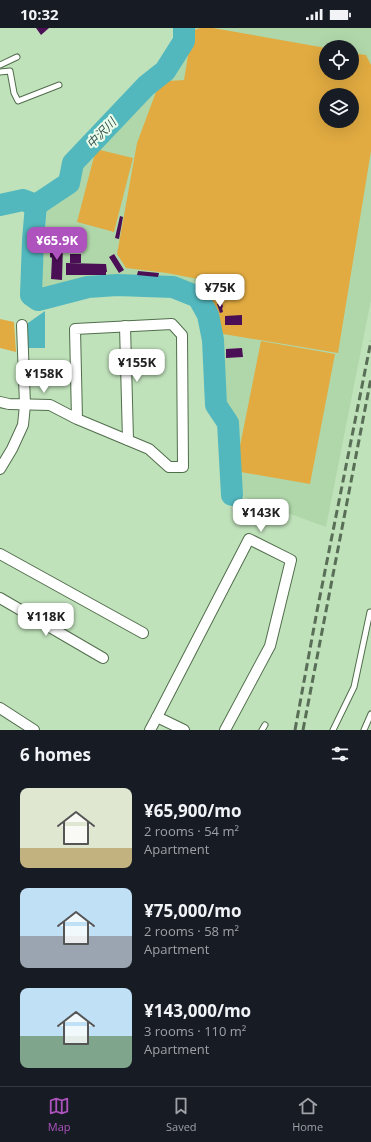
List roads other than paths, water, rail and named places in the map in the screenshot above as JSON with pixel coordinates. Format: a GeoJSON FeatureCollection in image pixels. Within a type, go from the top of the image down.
{"type":"FeatureCollection","features":[{"type":"Feature","properties":{"kind":"street"},"geometry":{"type":"LineString","coordinates":[[0,402],[24,405],[50,405],[77,419],[149,449],[169,467],[183,467],[182,336],[172,324],[75,329],[77,419]]}},
{"type":"Feature","properties":{"kind":"street"},"geometry":{"type":"LineString","coordinates":[[0,469],[12,449],[23,425],[22,325]]}},
{"type":"Feature","properties":{"kind":"street"},"geometry":{"type":"LineString","coordinates":[[125,326],[128,440]]}},
{"type":"Feature","properties":{"kind":"street"},"geometry":{"type":"LineString","coordinates":[[150,730],[249,540],[291,560],[270,646],[226,730]]}},
{"type":"Feature","properties":{"kind":"street"},"geometry":{"type":"LineString","coordinates":[[0,554],[143,634]]}},
{"type":"Feature","properties":{"kind":"street"},"geometry":{"type":"LineString","coordinates":[[0,598],[103,658]]}},
{"type":"Feature","properties":{"kind":"street"},"geometry":{"type":"LineString","coordinates":[[0,708],[34,730]]}},
{"type":"Feature","properties":{"kind":"street"},"geometry":{"type":"LineString","coordinates":[[157,717],[184,730]]}},
{"type":"Feature","properties":{"kind":"lane"},"geometry":{"type":"LineString","coordinates":[[0,65],[17,57]]}},
{"type":"Feature","properties":{"kind":"lane"},"geometry":{"type":"LineString","coordinates":[[0,72],[10,71],[14,93],[18,101],[59,85]]}},
{"type":"Feature","properties":{"kind":"lane"},"geometry":{"type":"LineString","coordinates":[[333,730],[354,688],[370,612]]}},
{"type":"Feature","properties":{"kind":"lane"},"geometry":{"type":"LineString","coordinates":[[364,730],[371,714]]}},
{"type":"Feature","properties":{"kind":"water"},"geometry":{"type":"Polygon","coordinates":[[[45,311],[45,348],[28,348],[28,323],[45,311]]]}},
{"type":"Feature","properties":{"kind":"waterway","name":"中沢川"},"geometry":{"type":"LineString","coordinates":[[0,205],[23,200],[36,205],[69,183],[73,163],[146,86],[165,71],[184,41],[184,28]]}},
{"type":"Feature","properties":{"kind":"waterway"},"geometry":{"type":"LineString","coordinates":[[36,205],[31,295],[38,300],[88,287],[117,285],[173,287],[198,297],[208,315],[213,340],[216,405],[228,423],[232,495]]}},
{"type":"Feature","properties":{"kind":"railway"},"geometry":{"type":"LineString","coordinates":[[295,730],[317,611],[371,341]]}},
{"type":"Feature","properties":{"kind":"railway"},"geometry":{"type":"LineString","coordinates":[[303,730],[371,378]]}}]}
